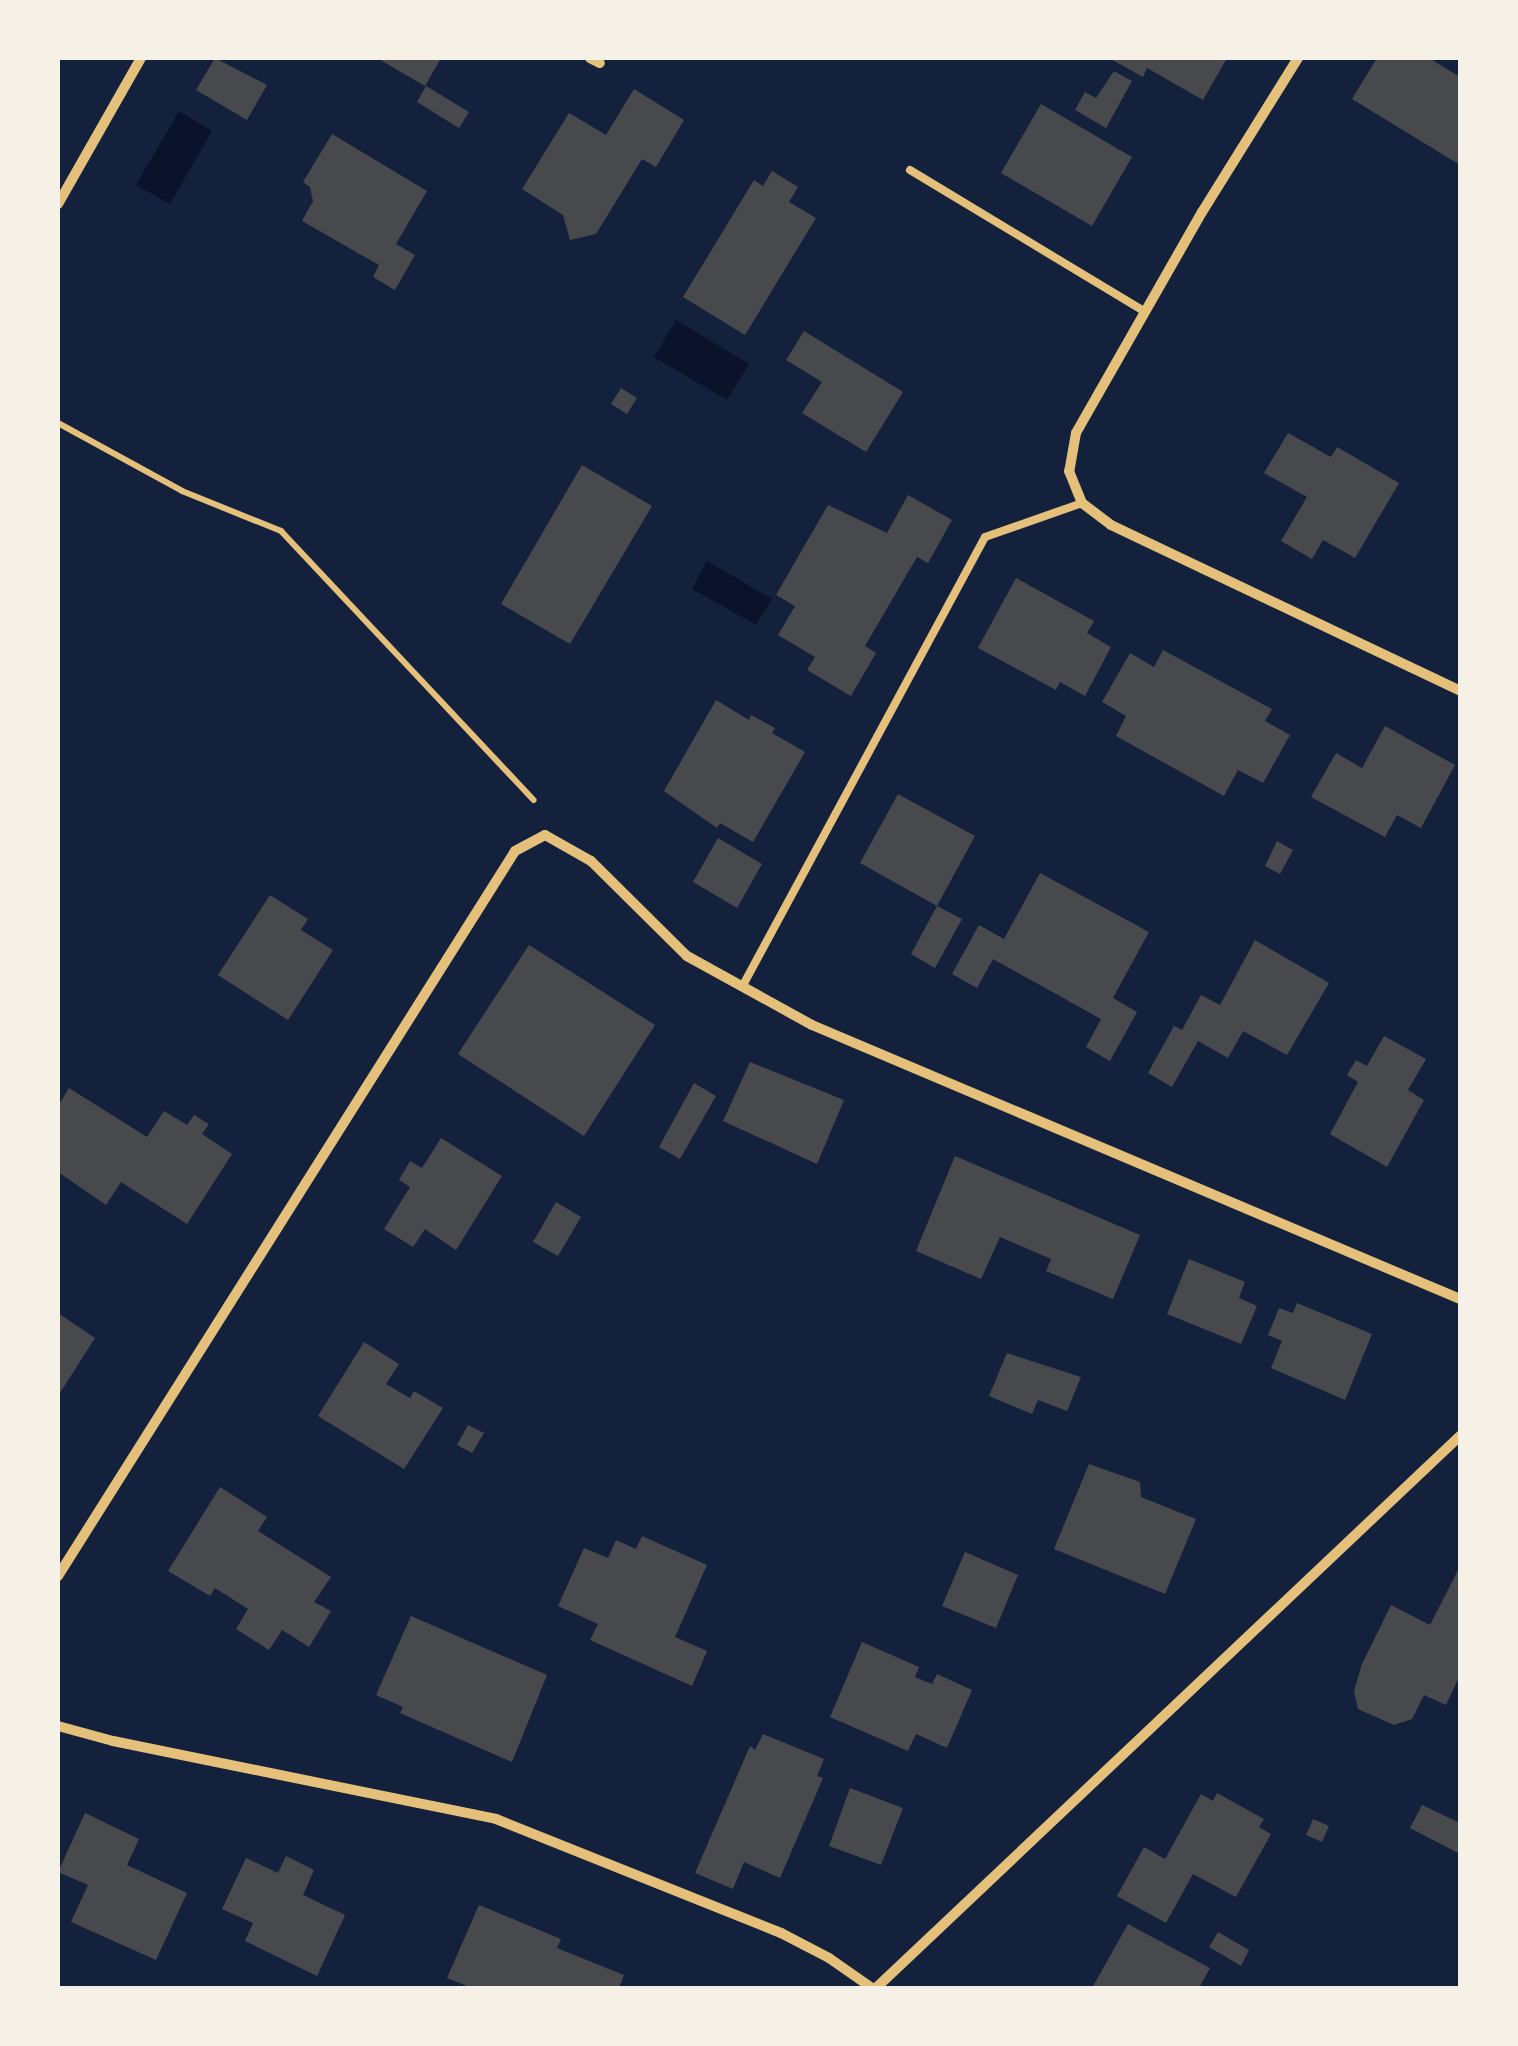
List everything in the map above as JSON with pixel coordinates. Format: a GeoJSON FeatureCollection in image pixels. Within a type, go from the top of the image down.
{"type":"FeatureCollection","features":[{"type":"Feature","properties":{"kind":"street"},"geometry":{"type":"LineString","coordinates":[[58,204],[141,58]]}},
{"type":"Feature","properties":{"kind":"street"},"geometry":{"type":"LineString","coordinates":[[1298,58],[1076,433],[1070,471],[1082,503],[1112,525],[1460,690]]}},
{"type":"Feature","properties":{"kind":"street"},"geometry":{"type":"LineString","coordinates":[[58,1576],[515,851],[545,835],[591,861],[687,956],[812,1025],[1460,1299]]}},
{"type":"Feature","properties":{"kind":"street"},"geometry":{"type":"LineString","coordinates":[[58,1726],[113,1742],[496,1820],[781,1933],[830,1958],[874,1988],[1460,1436]]}},
{"type":"Feature","properties":{"kind":"lane"},"geometry":{"type":"LineString","coordinates":[[910,170],[1146,312]]}},
{"type":"Feature","properties":{"kind":"lane"},"geometry":{"type":"LineString","coordinates":[[742,987],[985,537],[1082,503]]}},
{"type":"Feature","properties":{"kind":"path"},"geometry":{"type":"LineString","coordinates":[[58,423],[182,491],[281,531],[531,793],[545,835]]}},
{"type":"Feature","properties":{"kind":"water"},"geometry":{"type":"Polygon","coordinates":[[[179,111],[212,131],[170,204],[136,185],[179,111]]]}},
{"type":"Feature","properties":{"kind":"water"},"geometry":{"type":"Polygon","coordinates":[[[676,320],[749,364],[727,400],[654,357],[676,320]]]}},
{"type":"Feature","properties":{"kind":"water"},"geometry":{"type":"Polygon","coordinates":[[[707,561],[772,599],[756,625],[692,589],[707,561]]]}},
{"type":"Feature","properties":{"kind":"building"},"geometry":{"type":"Polygon","coordinates":[[[215,58],[267,85],[247,120],[196,90],[215,58]]]}},
{"type":"Feature","properties":{"kind":"building"},"geometry":{"type":"Polygon","coordinates":[[[377,58],[441,58],[425,86],[377,58]]]}},
{"type":"Feature","properties":{"kind":"building"},"geometry":{"type":"Polygon","coordinates":[[[1109,58],[1227,58],[1203,100],[1147,68],[1143,77],[1109,58]]]}},
{"type":"Feature","properties":{"kind":"building"},"geometry":{"type":"Polygon","coordinates":[[[1377,58],[1429,58],[1460,77],[1460,165],[1352,99],[1377,58]]]}},
{"type":"Feature","properties":{"kind":"building"},"geometry":{"type":"Polygon","coordinates":[[[1114,71],[1132,81],[1106,128],[1075,110],[1085,92],[1096,98],[1114,71]]]}},
{"type":"Feature","properties":{"kind":"building"},"geometry":{"type":"Polygon","coordinates":[[[426,86],[469,112],[459,128],[417,102],[426,86]]]}},
{"type":"Feature","properties":{"kind":"building"},"geometry":{"type":"Polygon","coordinates":[[[634,89],[684,120],[656,167],[642,159],[596,234],[570,240],[563,215],[522,189],[569,113],[606,135],[634,89]]]}},
{"type":"Feature","properties":{"kind":"building"},"geometry":{"type":"Polygon","coordinates":[[[1041,104],[1132,157],[1092,226],[1001,173],[1041,104]]]}},
{"type":"Feature","properties":{"kind":"building"},"geometry":{"type":"Polygon","coordinates":[[[332,134],[427,191],[396,244],[415,255],[395,290],[373,277],[379,265],[302,221],[313,201],[310,187],[303,182],[332,134]]]}},
{"type":"Feature","properties":{"kind":"building"},"geometry":{"type":"Polygon","coordinates":[[[772,171],[798,187],[789,202],[816,218],[745,335],[683,297],[754,180],[763,186],[772,171]]]}},
{"type":"Feature","properties":{"kind":"building"},"geometry":{"type":"Polygon","coordinates":[[[804,331],[903,392],[866,452],[802,413],[822,382],[786,360],[804,331]]]}},
{"type":"Feature","properties":{"kind":"building"},"geometry":{"type":"Polygon","coordinates":[[[621,388],[637,398],[627,414],[611,404],[621,388]]]}},
{"type":"Feature","properties":{"kind":"building"},"geometry":{"type":"Polygon","coordinates":[[[1288,433],[1331,457],[1337,447],[1399,483],[1355,558],[1323,540],[1312,559],[1281,541],[1307,497],[1264,473],[1288,433]]]}},
{"type":"Feature","properties":{"kind":"building"},"geometry":{"type":"Polygon","coordinates":[[[582,465],[652,506],[570,644],[501,604],[582,465]]]}},
{"type":"Feature","properties":{"kind":"building"},"geometry":{"type":"Polygon","coordinates":[[[908,495],[952,520],[928,563],[917,557],[865,646],[876,653],[851,696],[807,670],[815,657],[778,635],[795,606],[776,595],[828,505],[887,533],[908,495]]]}},
{"type":"Feature","properties":{"kind":"building"},"geometry":{"type":"Polygon","coordinates":[[[1016,578],[1094,621],[1087,633],[1111,647],[1085,696],[1060,682],[1056,690],[978,648],[1016,578]]]}},
{"type":"Feature","properties":{"kind":"building"},"geometry":{"type":"Polygon","coordinates":[[[1163,650],[1272,709],[1265,721],[1290,735],[1263,783],[1238,770],[1224,796],[1116,736],[1126,716],[1102,702],[1130,653],[1154,667],[1163,650]]]}},
{"type":"Feature","properties":{"kind":"building"},"geometry":{"type":"Polygon","coordinates":[[[716,700],[749,720],[751,715],[775,728],[772,733],[805,752],[753,842],[720,823],[717,828],[664,791],[716,700]]]}},
{"type":"Feature","properties":{"kind":"building"},"geometry":{"type":"Polygon","coordinates":[[[1385,726],[1455,765],[1421,828],[1397,815],[1385,837],[1311,797],[1336,753],[1362,768],[1385,726]]]}},
{"type":"Feature","properties":{"kind":"building"},"geometry":{"type":"Polygon","coordinates":[[[898,794],[975,836],[937,906],[860,863],[898,794]]]}},
{"type":"Feature","properties":{"kind":"building"},"geometry":{"type":"Polygon","coordinates":[[[718,838],[762,864],[737,908],[693,882],[718,838]]]}},
{"type":"Feature","properties":{"kind":"building"},"geometry":{"type":"Polygon","coordinates":[[[1277,841],[1293,850],[1280,874],[1265,866],[1277,841]]]}},
{"type":"Feature","properties":{"kind":"building"},"geometry":{"type":"Polygon","coordinates":[[[1040,873],[1149,932],[1113,998],[1137,1012],[1110,1061],[1086,1047],[1101,1019],[993,959],[977,988],[952,974],[979,925],[1004,939],[1040,873]]]}},
{"type":"Feature","properties":{"kind":"building"},"geometry":{"type":"Polygon","coordinates":[[[270,895],[308,919],[301,930],[333,950],[288,1020],[218,975],[270,895]]]}},
{"type":"Feature","properties":{"kind":"building"},"geometry":{"type":"Polygon","coordinates":[[[937,906],[962,919],[935,968],[911,954],[937,906]]]}},
{"type":"Feature","properties":{"kind":"building"},"geometry":{"type":"Polygon","coordinates":[[[1255,940],[1329,983],[1287,1055],[1243,1031],[1228,1058],[1198,1041],[1172,1087],[1148,1073],[1174,1026],[1182,1030],[1201,995],[1220,1005],[1255,940]]]}},
{"type":"Feature","properties":{"kind":"building"},"geometry":{"type":"Polygon","coordinates":[[[529,945],[655,1025],[584,1136],[458,1054],[529,945]]]}},
{"type":"Feature","properties":{"kind":"building"},"geometry":{"type":"Polygon","coordinates":[[[1384,1036],[1426,1059],[1408,1090],[1424,1100],[1387,1167],[1330,1134],[1358,1082],[1347,1075],[1356,1060],[1367,1066],[1384,1036]]]}},
{"type":"Feature","properties":{"kind":"building"},"geometry":{"type":"Polygon","coordinates":[[[750,1062],[844,1100],[817,1164],[723,1121],[750,1062]]]}},
{"type":"Feature","properties":{"kind":"building"},"geometry":{"type":"Polygon","coordinates":[[[694,1083],[716,1096],[680,1159],[659,1147],[694,1083]]]}},
{"type":"Feature","properties":{"kind":"building"},"geometry":{"type":"Polygon","coordinates":[[[69,1088],[147,1137],[164,1111],[187,1125],[194,1115],[209,1124],[202,1134],[232,1154],[187,1224],[121,1182],[106,1205],[58,1172],[58,1106],[69,1088]]]}},
{"type":"Feature","properties":{"kind":"building"},"geometry":{"type":"Polygon","coordinates":[[[441,1138],[502,1176],[456,1250],[425,1229],[413,1247],[384,1229],[410,1187],[399,1180],[410,1161],[422,1168],[441,1138]]]}},
{"type":"Feature","properties":{"kind":"building"},"geometry":{"type":"Polygon","coordinates":[[[955,1156],[1140,1235],[1113,1299],[1046,1271],[1051,1259],[1000,1237],[981,1279],[916,1251],[955,1156]]]}},
{"type":"Feature","properties":{"kind":"building"},"geometry":{"type":"Polygon","coordinates":[[[556,1202],[581,1217],[558,1256],[533,1242],[556,1202]]]}},
{"type":"Feature","properties":{"kind":"building"},"geometry":{"type":"Polygon","coordinates":[[[1189,1259],[1245,1282],[1239,1298],[1257,1306],[1241,1344],[1167,1314],[1189,1259]]]}},
{"type":"Feature","properties":{"kind":"building"},"geometry":{"type":"Polygon","coordinates":[[[1297,1303],[1372,1334],[1345,1400],[1271,1368],[1282,1341],[1268,1335],[1279,1308],[1293,1313],[1297,1303]]]}},
{"type":"Feature","properties":{"kind":"building"},"geometry":{"type":"Polygon","coordinates":[[[58,1313],[95,1338],[58,1396],[58,1313]]]}},
{"type":"Feature","properties":{"kind":"building"},"geometry":{"type":"Polygon","coordinates":[[[364,1342],[399,1364],[386,1384],[410,1398],[414,1391],[443,1408],[404,1469],[318,1416],[364,1342]]]}},
{"type":"Feature","properties":{"kind":"building"},"geometry":{"type":"Polygon","coordinates":[[[1007,1353],[1081,1377],[1067,1411],[1038,1400],[1032,1414],[989,1396],[1007,1353]]]}},
{"type":"Feature","properties":{"kind":"building"},"geometry":{"type":"Polygon","coordinates":[[[468,1425],[484,1433],[472,1453],[457,1445],[468,1425]]]}},
{"type":"Feature","properties":{"kind":"building"},"geometry":{"type":"Polygon","coordinates":[[[1089,1464],[1140,1482],[1141,1497],[1196,1519],[1165,1594],[1054,1549],[1089,1464]]]}},
{"type":"Feature","properties":{"kind":"building"},"geometry":{"type":"Polygon","coordinates":[[[220,1487],[267,1517],[258,1531],[331,1577],[314,1602],[331,1611],[309,1647],[282,1630],[269,1650],[236,1629],[248,1609],[215,1588],[210,1596],[168,1571],[220,1487]]]}},
{"type":"Feature","properties":{"kind":"building"},"geometry":{"type":"Polygon","coordinates":[[[642,1536],[707,1565],[675,1637],[707,1651],[692,1686],[590,1640],[598,1624],[558,1606],[584,1548],[608,1558],[616,1540],[636,1549],[642,1536]]]}},
{"type":"Feature","properties":{"kind":"building"},"geometry":{"type":"Polygon","coordinates":[[[965,1552],[1018,1575],[996,1628],[942,1606],[965,1552]]]}},
{"type":"Feature","properties":{"kind":"building"},"geometry":{"type":"Polygon","coordinates":[[[1458,1570],[1460,1675],[1446,1705],[1424,1695],[1412,1719],[1394,1725],[1358,1709],[1354,1691],[1362,1664],[1391,1605],[1430,1625],[1458,1570]]]}},
{"type":"Feature","properties":{"kind":"building"},"geometry":{"type":"Polygon","coordinates":[[[411,1616],[547,1675],[512,1762],[400,1713],[403,1707],[376,1695],[411,1616]]]}},
{"type":"Feature","properties":{"kind":"building"},"geometry":{"type":"Polygon","coordinates":[[[862,1642],[919,1667],[915,1677],[932,1684],[937,1674],[972,1690],[947,1748],[916,1734],[908,1751],[830,1717],[862,1642]]]}},
{"type":"Feature","properties":{"kind":"building"},"geometry":{"type":"Polygon","coordinates":[[[763,1734],[824,1759],[817,1776],[823,1778],[780,1878],[744,1862],[733,1889],[695,1873],[750,1746],[755,1750],[763,1734]]]}},
{"type":"Feature","properties":{"kind":"building"},"geometry":{"type":"Polygon","coordinates":[[[850,1788],[903,1808],[881,1865],[829,1846],[850,1788]]]}},
{"type":"Feature","properties":{"kind":"building"},"geometry":{"type":"Polygon","coordinates":[[[1217,1793],[1264,1819],[1259,1827],[1271,1834],[1236,1897],[1193,1874],[1166,1923],[1117,1896],[1144,1847],[1165,1859],[1201,1794],[1213,1801],[1217,1793]]]}},
{"type":"Feature","properties":{"kind":"building"},"geometry":{"type":"Polygon","coordinates":[[[1422,1805],[1460,1823],[1460,1854],[1410,1828],[1422,1805]]]}},
{"type":"Feature","properties":{"kind":"building"},"geometry":{"type":"Polygon","coordinates":[[[85,1813],[139,1839],[127,1865],[187,1893],[156,1960],[71,1922],[88,1885],[58,1872],[85,1813]]]}},
{"type":"Feature","properties":{"kind":"building"},"geometry":{"type":"Polygon","coordinates":[[[1313,1819],[1329,1826],[1322,1842],[1306,1835],[1313,1819]]]}},
{"type":"Feature","properties":{"kind":"building"},"geometry":{"type":"Polygon","coordinates":[[[286,1856],[314,1870],[303,1895],[345,1915],[317,1976],[245,1941],[253,1923],[222,1909],[246,1858],[278,1873],[286,1856]]]}},
{"type":"Feature","properties":{"kind":"building"},"geometry":{"type":"Polygon","coordinates":[[[479,1905],[561,1939],[557,1948],[624,1975],[619,1988],[472,1988],[447,1978],[479,1905]]]}},
{"type":"Feature","properties":{"kind":"building"},"geometry":{"type":"Polygon","coordinates":[[[1128,1924],[1210,1968],[1199,1988],[1092,1988],[1128,1924]]]}},
{"type":"Feature","properties":{"kind":"building"},"geometry":{"type":"Polygon","coordinates":[[[1218,1932],[1249,1950],[1241,1966],[1209,1947],[1218,1932]]]}}]}
